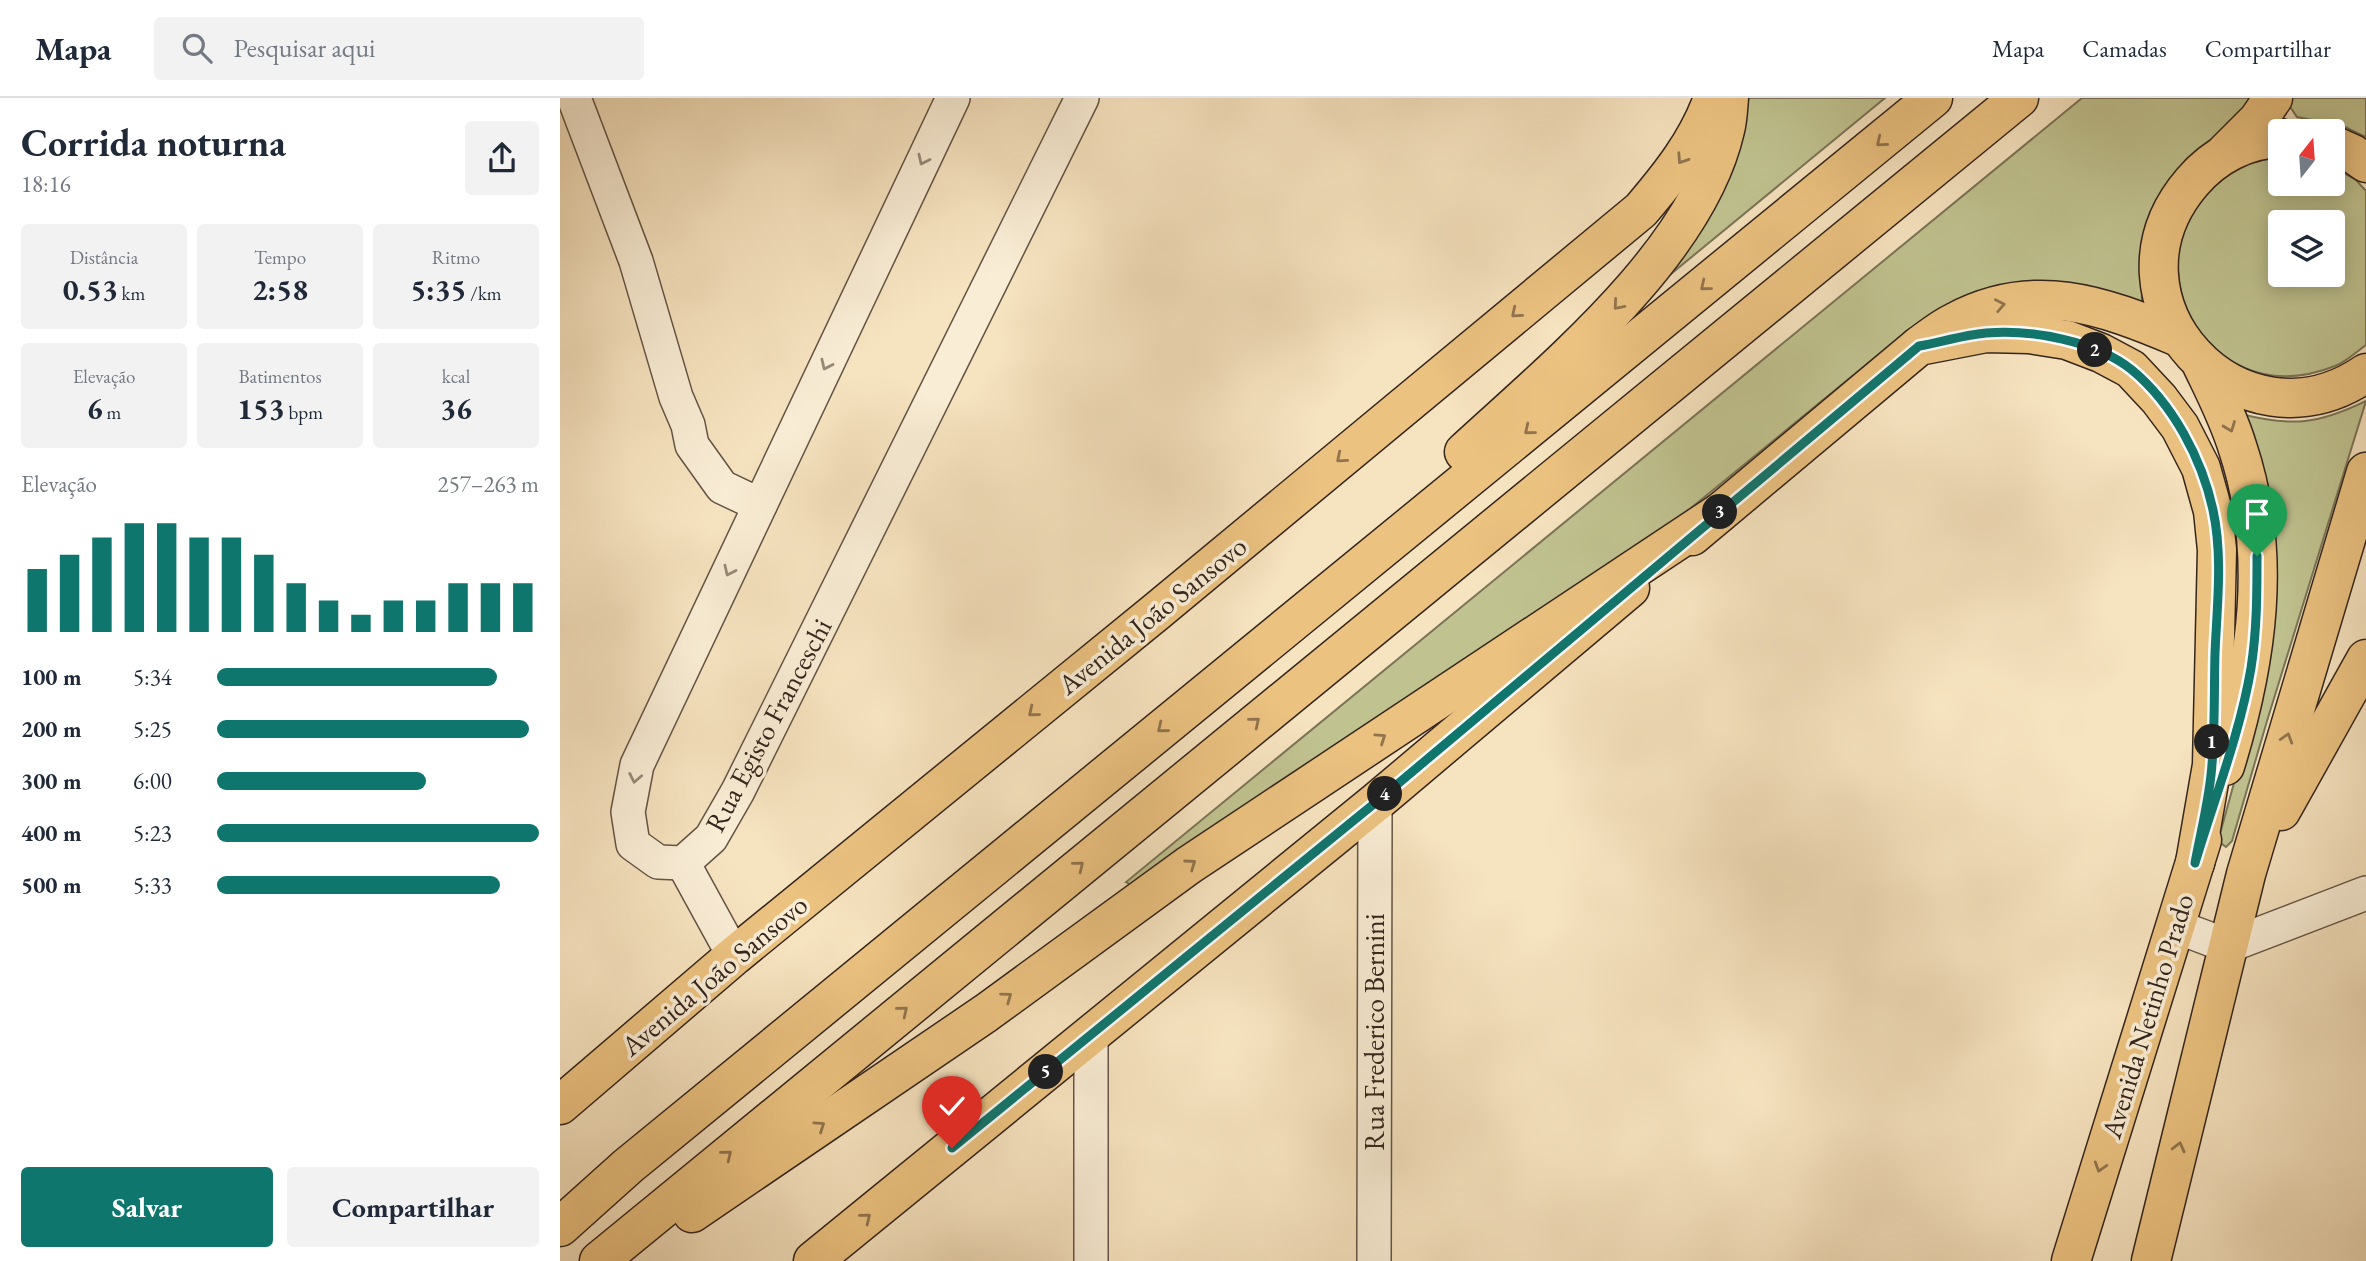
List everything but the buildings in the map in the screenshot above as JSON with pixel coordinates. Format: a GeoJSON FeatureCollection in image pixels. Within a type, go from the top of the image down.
{"type":"FeatureCollection","features":[{"type":"Feature","properties":{"kind":"main road","name":"Avenida João Sansovo"},"geometry":{"type":"LineString","coordinates":[[561,1101],[1641,210],[1671,175],[1692,143],[1713,98]]}},
{"type":"Feature","properties":{"kind":"main road"},"geometry":{"type":"LineString","coordinates":[[1203,695],[1564,360],[1641,278],[1672,241],[1711,170],[1725,130],[1730,98]]}},
{"type":"Feature","properties":{"kind":"main road"},"geometry":{"type":"LineString","coordinates":[[560,1227],[628,1166],[1933,98]]}},
{"type":"Feature","properties":{"kind":"main road"},"geometry":{"type":"LineString","coordinates":[[599,1261],[2018,98]]}},
{"type":"Feature","properties":{"kind":"main road"},"geometry":{"type":"LineString","coordinates":[[2223,155],[2258,120],[2273,98]]}},
{"type":"Feature","properties":{"kind":"main road"},"geometry":{"type":"LineString","coordinates":[[2223,155],[2250,143],[2268,140]]}},
{"type":"Feature","properties":{"kind":"main road"},"geometry":{"type":"LineString","coordinates":[[2345,150],[2366,163]]}},
{"type":"Feature","properties":{"kind":"main road","name":"Avenida Netinho Prado"},"geometry":{"type":"LineString","coordinates":[[2071,1261],[2237,725],[2251,669],[2257,615],[2254,510],[2246,476],[2223,408],[2164,305],[2158,270],[2166,222],[2180,195],[2199,173],[2223,155]]}},
{"type":"Feature","properties":{"kind":"main road"},"geometry":{"type":"LineString","coordinates":[[813,1261],[1375,803],[1919,346],[1953,322],[1987,307],[2029,299],[2068,300],[2105,308],[2190,351],[2233,385],[2268,396],[2303,397],[2329,392],[2366,373]]}},
{"type":"Feature","properties":{"kind":"main road"},"geometry":{"type":"LineString","coordinates":[[1919,346],[1986,333],[2029,334],[2067,340],[2101,353],[2131,369],[2160,399],[2180,427],[2201,468],[2213,511],[2217,550],[2212,765],[2195,863]]}},
{"type":"Feature","properties":{"kind":"main road","name":"Avenida Netinho Prado"},"geometry":{"type":"LineString","coordinates":[[2151,1261],[2246,874],[2366,472]]}},
{"type":"Feature","properties":{"kind":"main road"},"geometry":{"type":"LineString","coordinates":[[621,1261],[986,1013],[1189,865],[1719,513]]}},
{"type":"Feature","properties":{"kind":"main road"},"geometry":{"type":"LineString","coordinates":[[2246,874],[2366,659]]}},
{"type":"Feature","properties":{"kind":"street"},"geometry":{"type":"LineString","coordinates":[[574,98],[636,261],[692,445],[722,487],[760,505]]}},
{"type":"Feature","properties":{"kind":"street"},"geometry":{"type":"LineString","coordinates":[[734,956],[683,863],[658,862],[633,844],[628,812],[637,765],[953,98]]}},
{"type":"Feature","properties":{"kind":"street","name":"Rua Egisto Franceschi"},"geometry":{"type":"LineString","coordinates":[[683,863],[711,838],[738,791],[1082,98]]}},
{"type":"Feature","properties":{"kind":"street","name":"Rua Frederico Bernini"},"geometry":{"type":"LineString","coordinates":[[1374,1261],[1375,803]]}},
{"type":"Feature","properties":{"kind":"street"},"geometry":{"type":"LineString","coordinates":[[2175,926],[2228,946],[2366,893]]}},
{"type":"Feature","properties":{"kind":"street"},"geometry":{"type":"LineString","coordinates":[[1091,1035],[1091,1261]]}},
{"type":"Feature","properties":{"kind":"green space"},"geometry":{"type":"Polygon","coordinates":[[[1743,98],[1885,98],[1660,283],[1743,98]]]}},
{"type":"Feature","properties":{"kind":"green space"},"geometry":{"type":"Polygon","coordinates":[[[2082,98],[2254,98],[2170,184],[2159,201],[2146,236],[2142,306],[1937,312],[1889,346],[1658,535],[1131,885],[1126,882],[2082,98]]]}},
{"type":"Feature","properties":{"kind":"green space"},"geometry":{"type":"Polygon","coordinates":[[[2288,98],[2366,98],[2366,137],[2345,127],[2345,119],[2297,117],[2286,101],[2288,98]]]}},
{"type":"Feature","properties":{"kind":"green space"},"geometry":{"type":"Polygon","coordinates":[[[2268,159],[2268,196],[2345,196],[2345,174],[2356,180],[2366,191],[2366,345],[2335,366],[2285,376],[2242,367],[2209,342],[2187,308],[2178,268],[2184,228],[2207,192],[2249,164],[2268,159]]]}},
{"type":"Feature","properties":{"kind":"green space"},"geometry":{"type":"Polygon","coordinates":[[[2366,401],[2232,841],[2226,847],[2218,841],[2263,678],[2241,414],[2275,421],[2305,421],[2334,415],[2366,401]]]}},
{"type":"Feature","properties":{"kind":"route"},"geometry":{"type":"LineString","coordinates":[[952,1148],[1375,803],[1919,346],[1986,333],[2029,334],[2067,340],[2101,353],[2131,369],[2160,399],[2180,427],[2201,468],[2213,511],[2217,550],[2212,765],[2195,863],[2251,669],[2257,615],[2257,556]]}}]}
